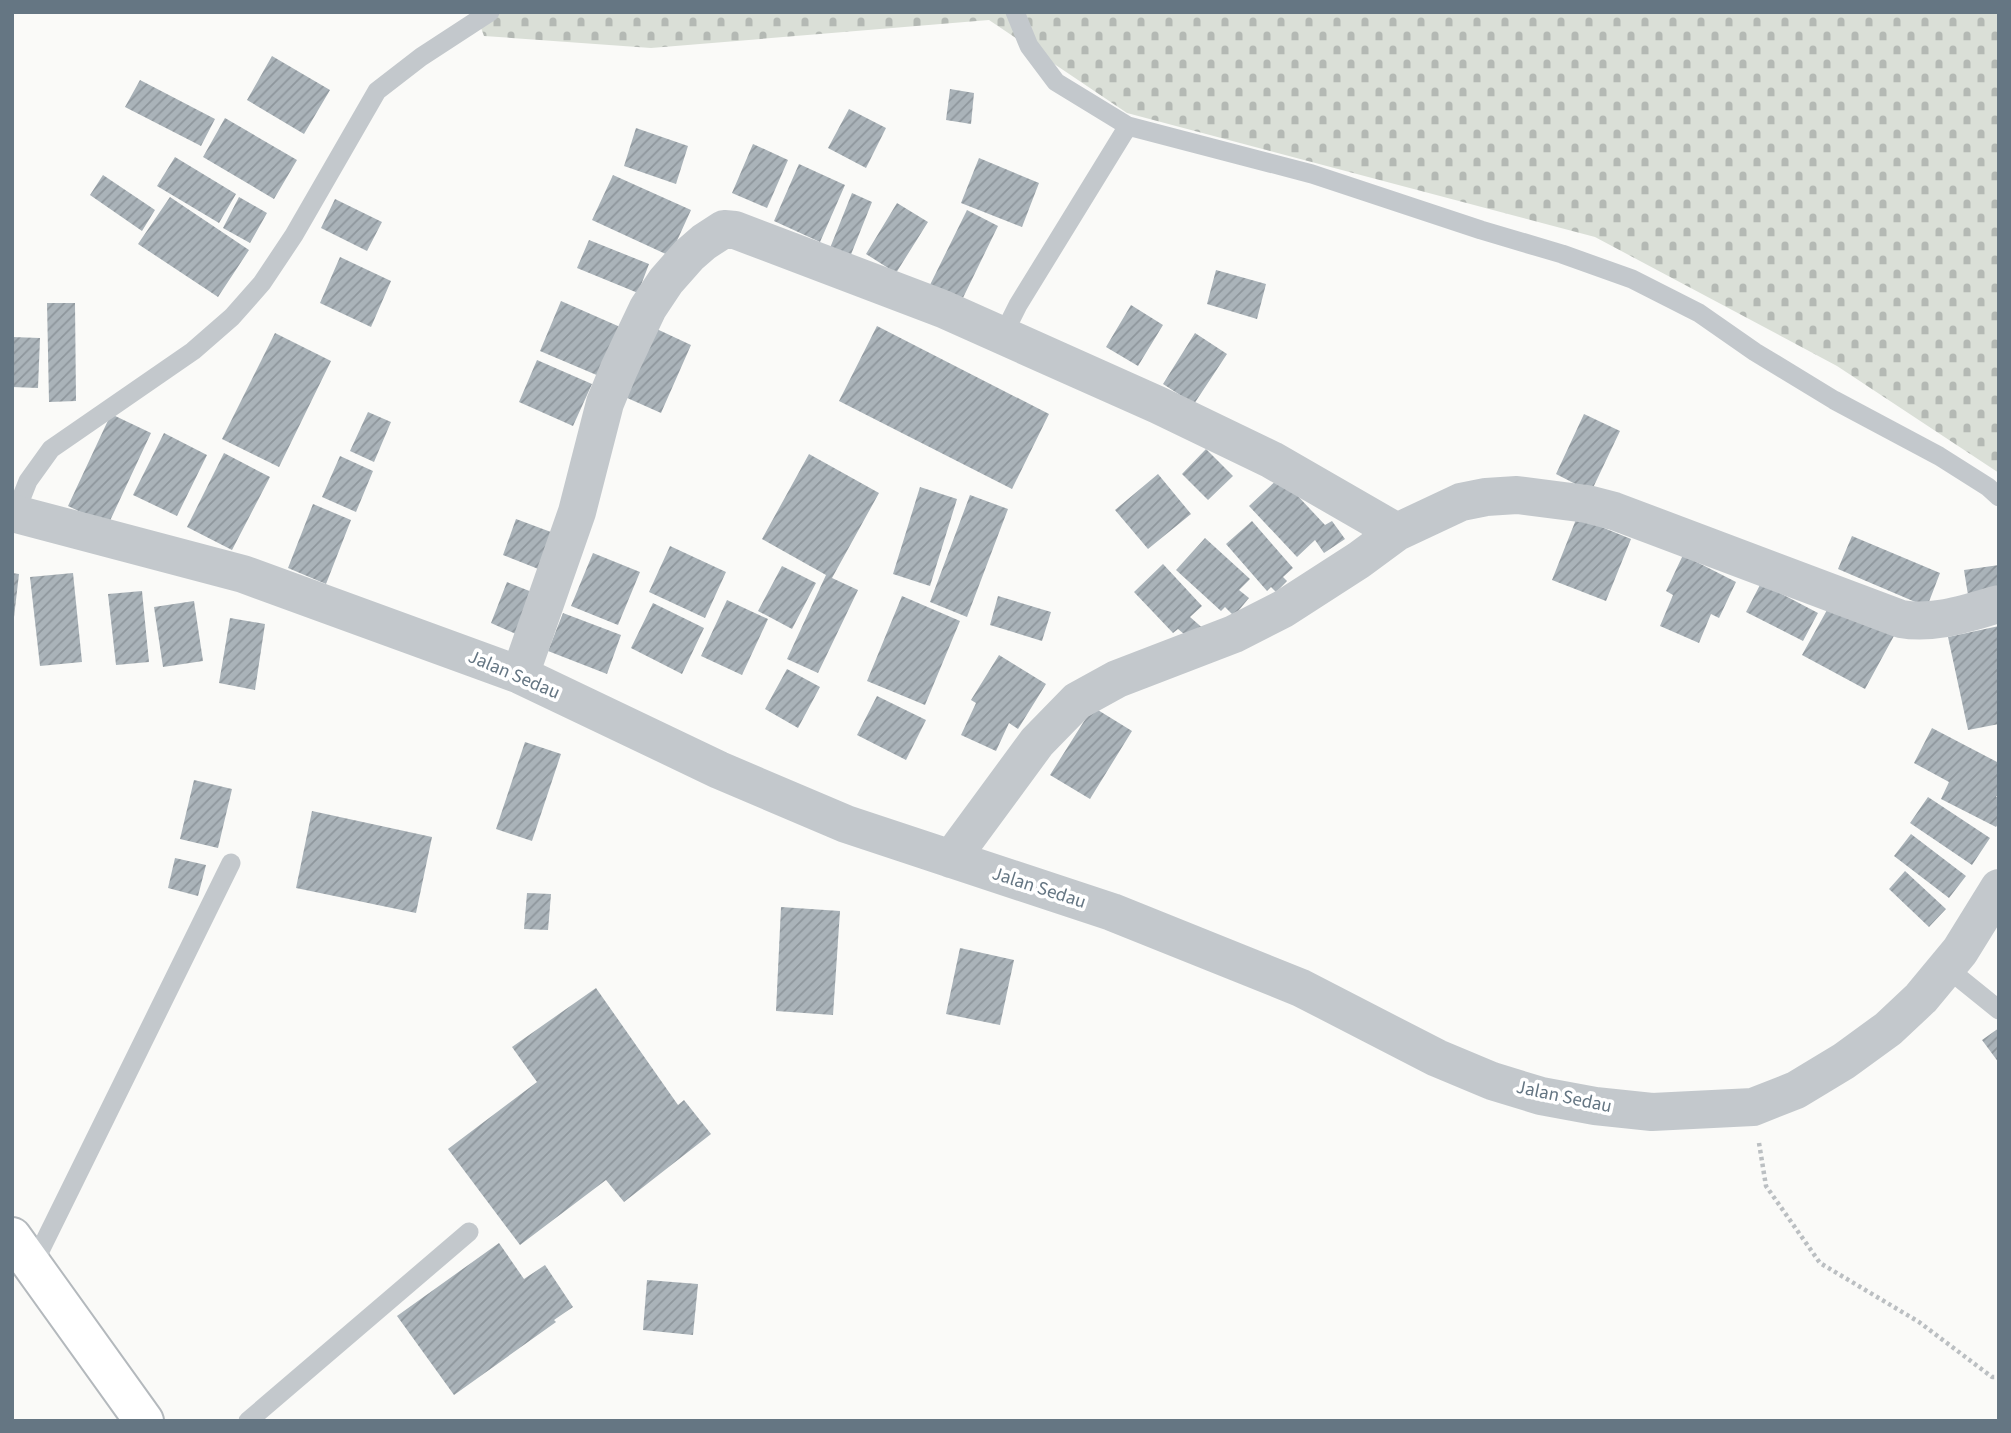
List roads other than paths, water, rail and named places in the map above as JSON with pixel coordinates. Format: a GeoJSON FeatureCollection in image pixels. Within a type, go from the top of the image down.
{"type":"FeatureCollection","features":[{"type":"Feature","properties":{"kind":"highway"},"geometry":{"type":"LineString","coordinates":[[23,1251],[144,1421]]}},
{"type":"Feature","properties":{"kind":"street"},"geometry":{"type":"LineString","coordinates":[[520,675],[577,512],[605,403],[619,369],[648,308],[666,281],[689,255],[724,229],[735,230],[943,309],[1003,335],[1272,460],[1397,532]]}},
{"type":"Feature","properties":{"kind":"street"},"geometry":{"type":"LineString","coordinates":[[951,859],[1037,742],[1077,701],[1117,678],[1234,634],[1283,609],[1397,532],[1461,502],[1517,495],[1587,503],[1901,619],[1926,622],[1944,620],[1999,604]]}},
{"type":"Feature","properties":{"kind":"street","name":"Jalan Sedau"},"geometry":{"type":"LineString","coordinates":[[13,514],[243,574],[520,675],[719,770],[846,824],[1112,912],[1301,988],[1437,1058],[1492,1081],[1542,1096],[1595,1106],[1652,1112],[1753,1107],[1796,1090],[1844,1062],[1888,1029],[1921,998],[1947,968],[1999,888]]}},
{"type":"Feature","properties":{"kind":"lane"},"geometry":{"type":"LineString","coordinates":[[13,514],[28,481],[51,449],[194,351],[232,317],[262,283],[294,234],[377,91],[421,57],[489,12]]}},
{"type":"Feature","properties":{"kind":"lane"},"geometry":{"type":"LineString","coordinates":[[1015,12],[1029,46],[1056,82],[1128,126],[1312,174],[1632,279],[1699,313],[1755,352],[1834,400],[1939,456],[1999,497]]}},
{"type":"Feature","properties":{"kind":"lane"},"geometry":{"type":"LineString","coordinates":[[1003,335],[1017,305],[1128,126]]}},
{"type":"Feature","properties":{"kind":"lane"},"geometry":{"type":"LineString","coordinates":[[23,1251],[231,863]]}},
{"type":"Feature","properties":{"kind":"lane"},"geometry":{"type":"LineString","coordinates":[[1947,968],[1999,1010]]}},
{"type":"Feature","properties":{"kind":"lane"},"geometry":{"type":"LineString","coordinates":[[248,1421],[468,1232]]}}]}
